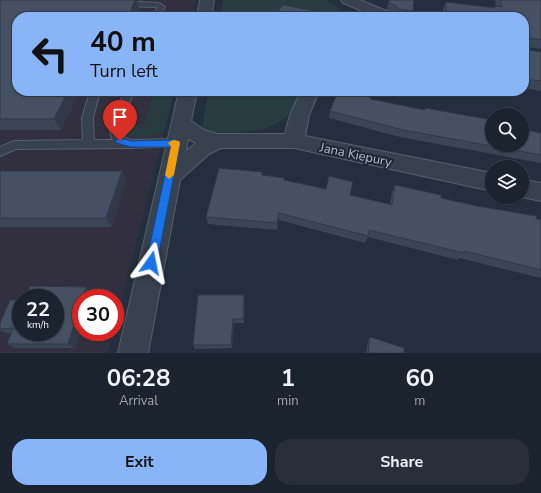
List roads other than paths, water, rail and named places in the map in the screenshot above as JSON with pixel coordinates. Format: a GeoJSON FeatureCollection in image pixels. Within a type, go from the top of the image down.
{"type":"FeatureCollection","features":[{"type":"Feature","properties":{"kind":"street"},"geometry":{"type":"LineString","coordinates":[[205,12],[207,0]]}},
{"type":"Feature","properties":{"kind":"street"},"geometry":{"type":"LineString","coordinates":[[350,12],[355,1],[378,12]]}},
{"type":"Feature","properties":{"kind":"street"},"geometry":{"type":"LineString","coordinates":[[133,353],[178,132],[187,96]]}},
{"type":"Feature","properties":{"kind":"street"},"geometry":{"type":"LineString","coordinates":[[294,141],[295,127],[308,96]]}},
{"type":"Feature","properties":{"kind":"street"},"geometry":{"type":"LineString","coordinates":[[178,132],[196,134],[218,141]]}},
{"type":"Feature","properties":{"kind":"street"},"geometry":{"type":"LineString","coordinates":[[169,177],[202,149],[218,141]]}},
{"type":"Feature","properties":{"kind":"street","name":"Jana Kiepury"},"geometry":{"type":"LineString","coordinates":[[218,141],[294,141],[485,181]]}},
{"type":"Feature","properties":{"kind":"street"},"geometry":{"type":"LineString","coordinates":[[529,189],[541,192]]}},
{"type":"Feature","properties":{"kind":"lane"},"geometry":{"type":"LineString","coordinates":[[101,0],[114,4],[159,5],[161,7],[160,12]]}},
{"type":"Feature","properties":{"kind":"lane"},"geometry":{"type":"LineString","coordinates":[[89,144],[86,121],[88,109],[93,96]]}},
{"type":"Feature","properties":{"kind":"lane"},"geometry":{"type":"LineString","coordinates":[[127,96],[115,134],[120,141],[131,144]]}},
{"type":"Feature","properties":{"kind":"lane"},"geometry":{"type":"LineString","coordinates":[[0,152],[14,145],[131,144],[178,132]]}}]}
